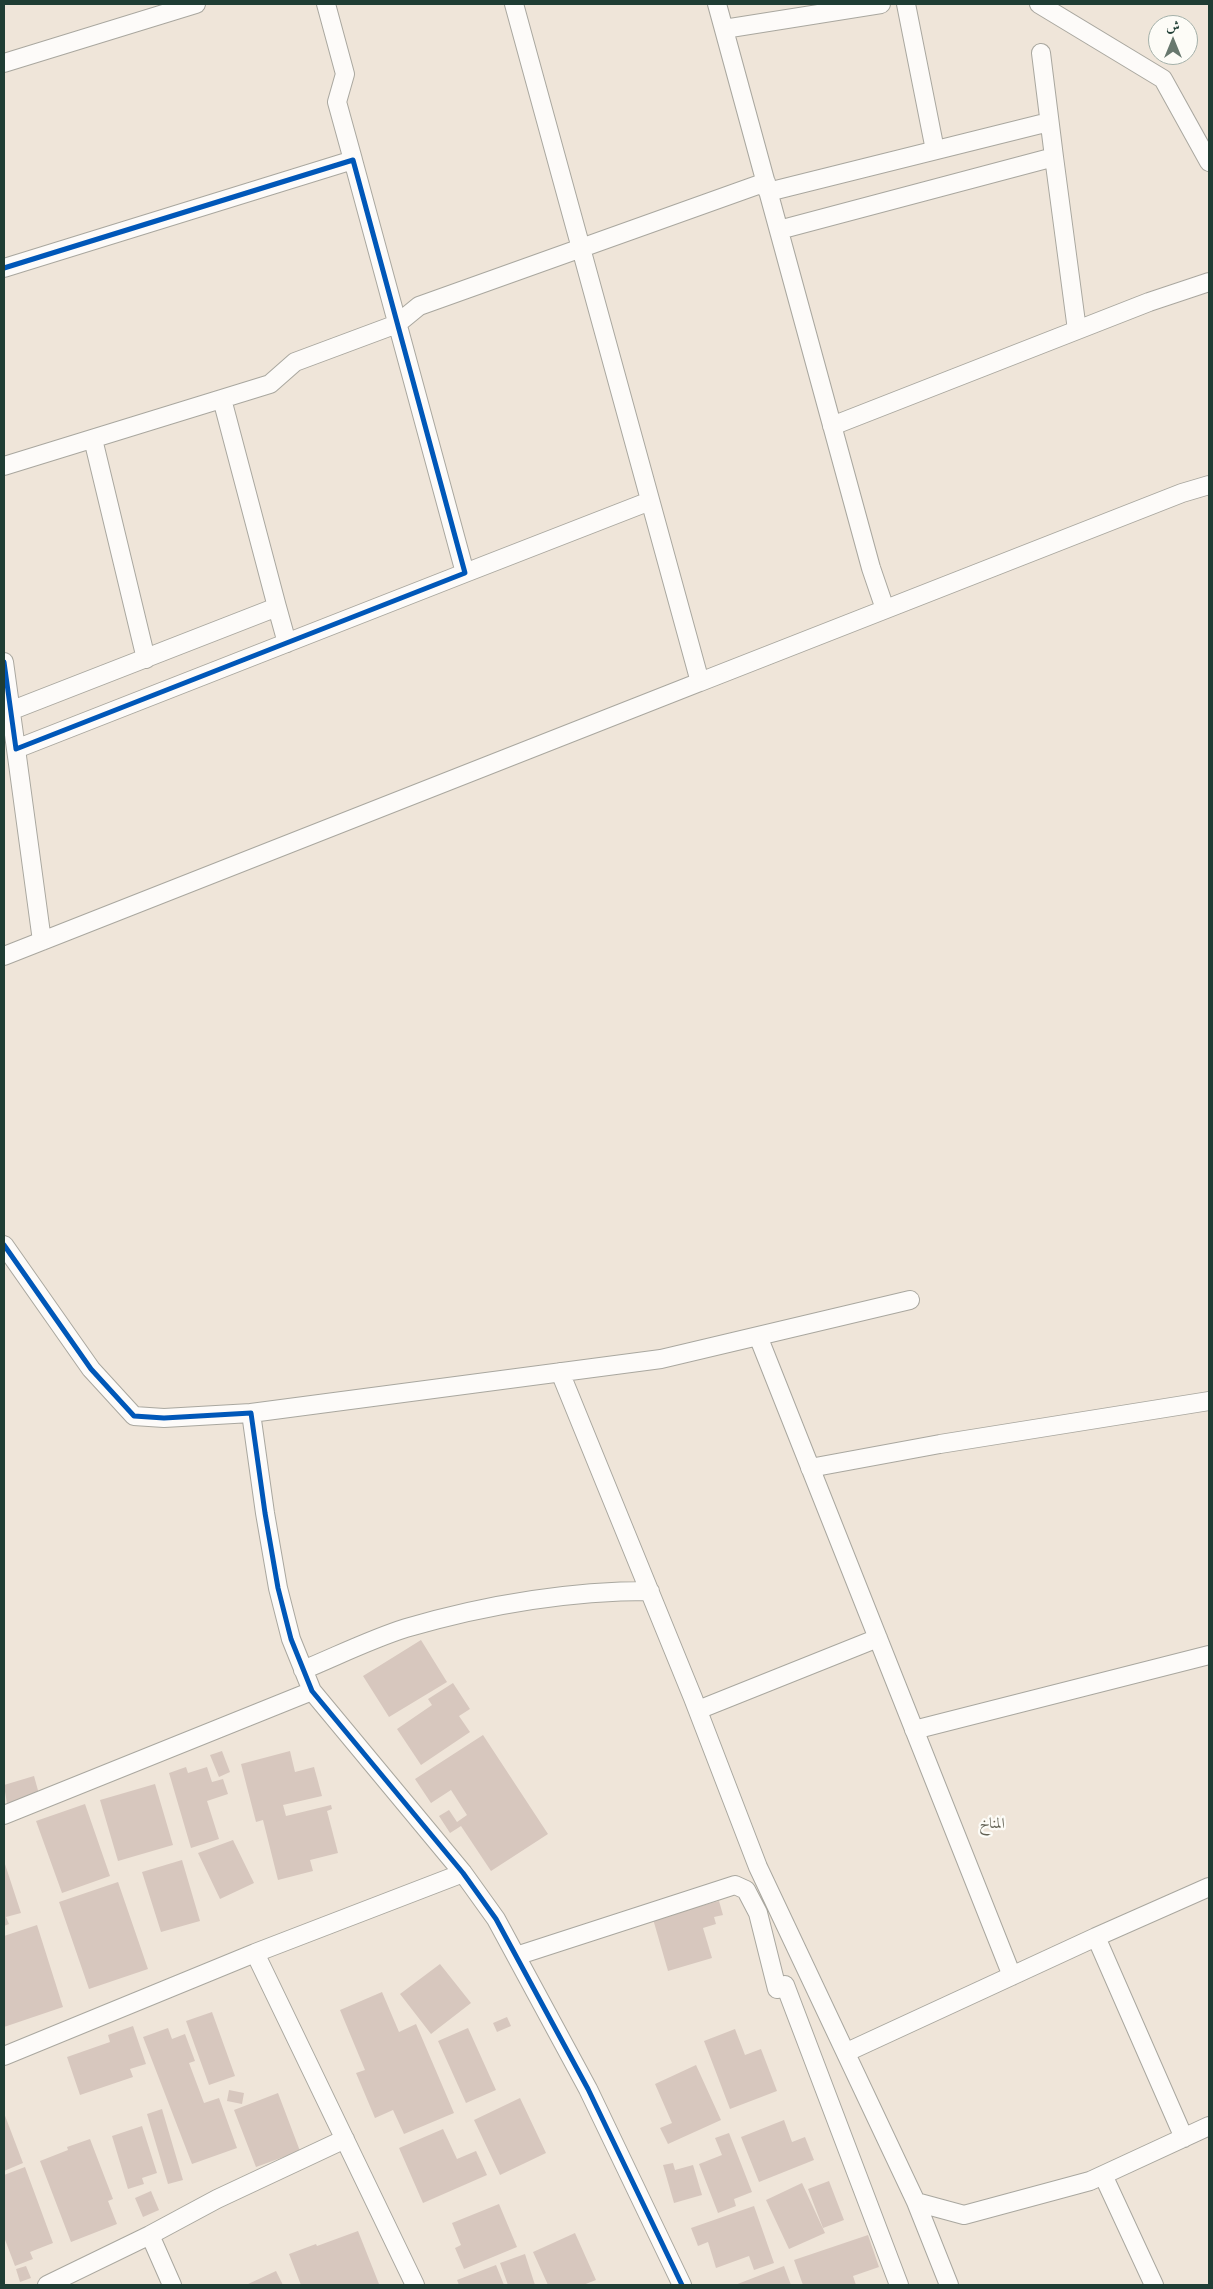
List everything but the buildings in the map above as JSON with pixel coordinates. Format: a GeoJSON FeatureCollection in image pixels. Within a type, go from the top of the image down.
{"type":"FeatureCollection","features":[{"type":"Feature","properties":{"kind":"street"},"geometry":{"type":"LineString","coordinates":[[4,63],[196,4]]}},
{"type":"Feature","properties":{"kind":"street"},"geometry":{"type":"LineString","coordinates":[[326,4],[345,74],[337,102],[466,573]]}},
{"type":"Feature","properties":{"kind":"street"},"geometry":{"type":"LineString","coordinates":[[514,4],[700,682]]}},
{"type":"Feature","properties":{"kind":"street"},"geometry":{"type":"LineString","coordinates":[[717,4],[871,568],[885,609]]}},
{"type":"Feature","properties":{"kind":"street"},"geometry":{"type":"LineString","coordinates":[[724,29],[881,4]]}},
{"type":"Feature","properties":{"kind":"street"},"geometry":{"type":"LineString","coordinates":[[906,4],[935,150]]}},
{"type":"Feature","properties":{"kind":"street"},"geometry":{"type":"LineString","coordinates":[[1039,4],[1163,79],[1209,162]]}},
{"type":"Feature","properties":{"kind":"street"},"geometry":{"type":"LineString","coordinates":[[1041,53],[1077,330]]}},
{"type":"Feature","properties":{"kind":"street"},"geometry":{"type":"LineString","coordinates":[[4,466],[270,384],[296,362],[398,324],[419,306],[580,248],[767,187],[935,150],[1049,122]]}},
{"type":"Feature","properties":{"kind":"street"},"geometry":{"type":"LineString","coordinates":[[779,230],[1054,156]]}},
{"type":"Feature","properties":{"kind":"street"},"geometry":{"type":"LineString","coordinates":[[4,268],[353,160]]}},
{"type":"Feature","properties":{"kind":"street"},"geometry":{"type":"LineString","coordinates":[[832,426],[1149,302],[1209,282]]}},
{"type":"Feature","properties":{"kind":"street"},"geometry":{"type":"LineString","coordinates":[[222,399],[287,643]]}},
{"type":"Feature","properties":{"kind":"street"},"geometry":{"type":"LineString","coordinates":[[93,438],[146,659]]}},
{"type":"Feature","properties":{"kind":"street"},"geometry":{"type":"LineString","coordinates":[[4,956],[885,609],[1209,484]]}},
{"type":"Feature","properties":{"kind":"street"},"geometry":{"type":"LineString","coordinates":[[16,749],[650,501]]}},
{"type":"Feature","properties":{"kind":"street"},"geometry":{"type":"LineString","coordinates":[[10,711],[277,607]]}},
{"type":"Feature","properties":{"kind":"street"},"geometry":{"type":"LineString","coordinates":[[4,662],[42,941]]}},
{"type":"Feature","properties":{"kind":"street"},"geometry":{"type":"LineString","coordinates":[[4,1245],[91,1370],[134,1416],[164,1418],[251,1413],[661,1359],[910,1300]]}},
{"type":"Feature","properties":{"kind":"street"},"geometry":{"type":"LineString","coordinates":[[758,1336],[1012,1976]]}},
{"type":"Feature","properties":{"kind":"street"},"geometry":{"type":"LineString","coordinates":[[560,1372],[698,1710],[758,1867],[847,2052],[916,2202],[949,2285]]}},
{"type":"Feature","properties":{"kind":"street"},"geometry":{"type":"LineString","coordinates":[[810,1468],[940,1444],[1209,1401]]}},
{"type":"Feature","properties":{"kind":"street"},"geometry":{"type":"LineString","coordinates":[[251,1413],[278,1588],[291,1639],[312,1690],[463,1873],[496,1919],[588,2088],[682,2285]]}},
{"type":"Feature","properties":{"kind":"street"},"geometry":{"type":"LineString","coordinates":[[303,1670],[404,1629],[492,1606],[603,1591],[650,1591]]}},
{"type":"Feature","properties":{"kind":"street"},"geometry":{"type":"LineString","coordinates":[[698,1710],[878,1638]]}},
{"type":"Feature","properties":{"kind":"street"},"geometry":{"type":"LineString","coordinates":[[914,1730],[1209,1655]]}},
{"type":"Feature","properties":{"kind":"street"},"geometry":{"type":"LineString","coordinates":[[4,1814],[312,1690]]}},
{"type":"Feature","properties":{"kind":"street"},"geometry":{"type":"LineString","coordinates":[[4,2056],[255,1953],[463,1873]]}},
{"type":"Feature","properties":{"kind":"street"},"geometry":{"type":"LineString","coordinates":[[516,1956],[735,1885],[746,1890],[758,1913],[777,1989],[785,1985],[900,2285]]}},
{"type":"Feature","properties":{"kind":"street"},"geometry":{"type":"LineString","coordinates":[[847,2052],[1209,1887]]}},
{"type":"Feature","properties":{"kind":"street"},"geometry":{"type":"LineString","coordinates":[[1096,1937],[1184,2138]]}},
{"type":"Feature","properties":{"kind":"street"},"geometry":{"type":"LineString","coordinates":[[255,1953],[415,2285]]}},
{"type":"Feature","properties":{"kind":"street"},"geometry":{"type":"LineString","coordinates":[[916,2202],[964,2216],[1090,2182],[1209,2126]]}},
{"type":"Feature","properties":{"kind":"street"},"geometry":{"type":"LineString","coordinates":[[47,2285],[150,2235],[216,2199],[345,2140]]}},
{"type":"Feature","properties":{"kind":"street"},"geometry":{"type":"LineString","coordinates":[[1104,2175],[1154,2285]]}},
{"type":"Feature","properties":{"kind":"street"},"geometry":{"type":"LineString","coordinates":[[150,2235],[172,2285]]}},
{"type":"Feature","properties":{"kind":"cycle path"},"geometry":{"type":"LineString","coordinates":[[4,268],[353,160],[465,573],[16,749],[4,662]]}},
{"type":"Feature","properties":{"kind":"cycle path"},"geometry":{"type":"LineString","coordinates":[[4,1245],[91,1369],[134,1416],[164,1418],[251,1413],[278,1588],[291,1639],[312,1691],[463,1873],[496,1919],[588,2089],[682,2285]]}},
{"type":"Feature","properties":{"kind":"district","name":"المناخ"},"geometry":{"type":"Point","coordinates":[992,1824]}}]}
